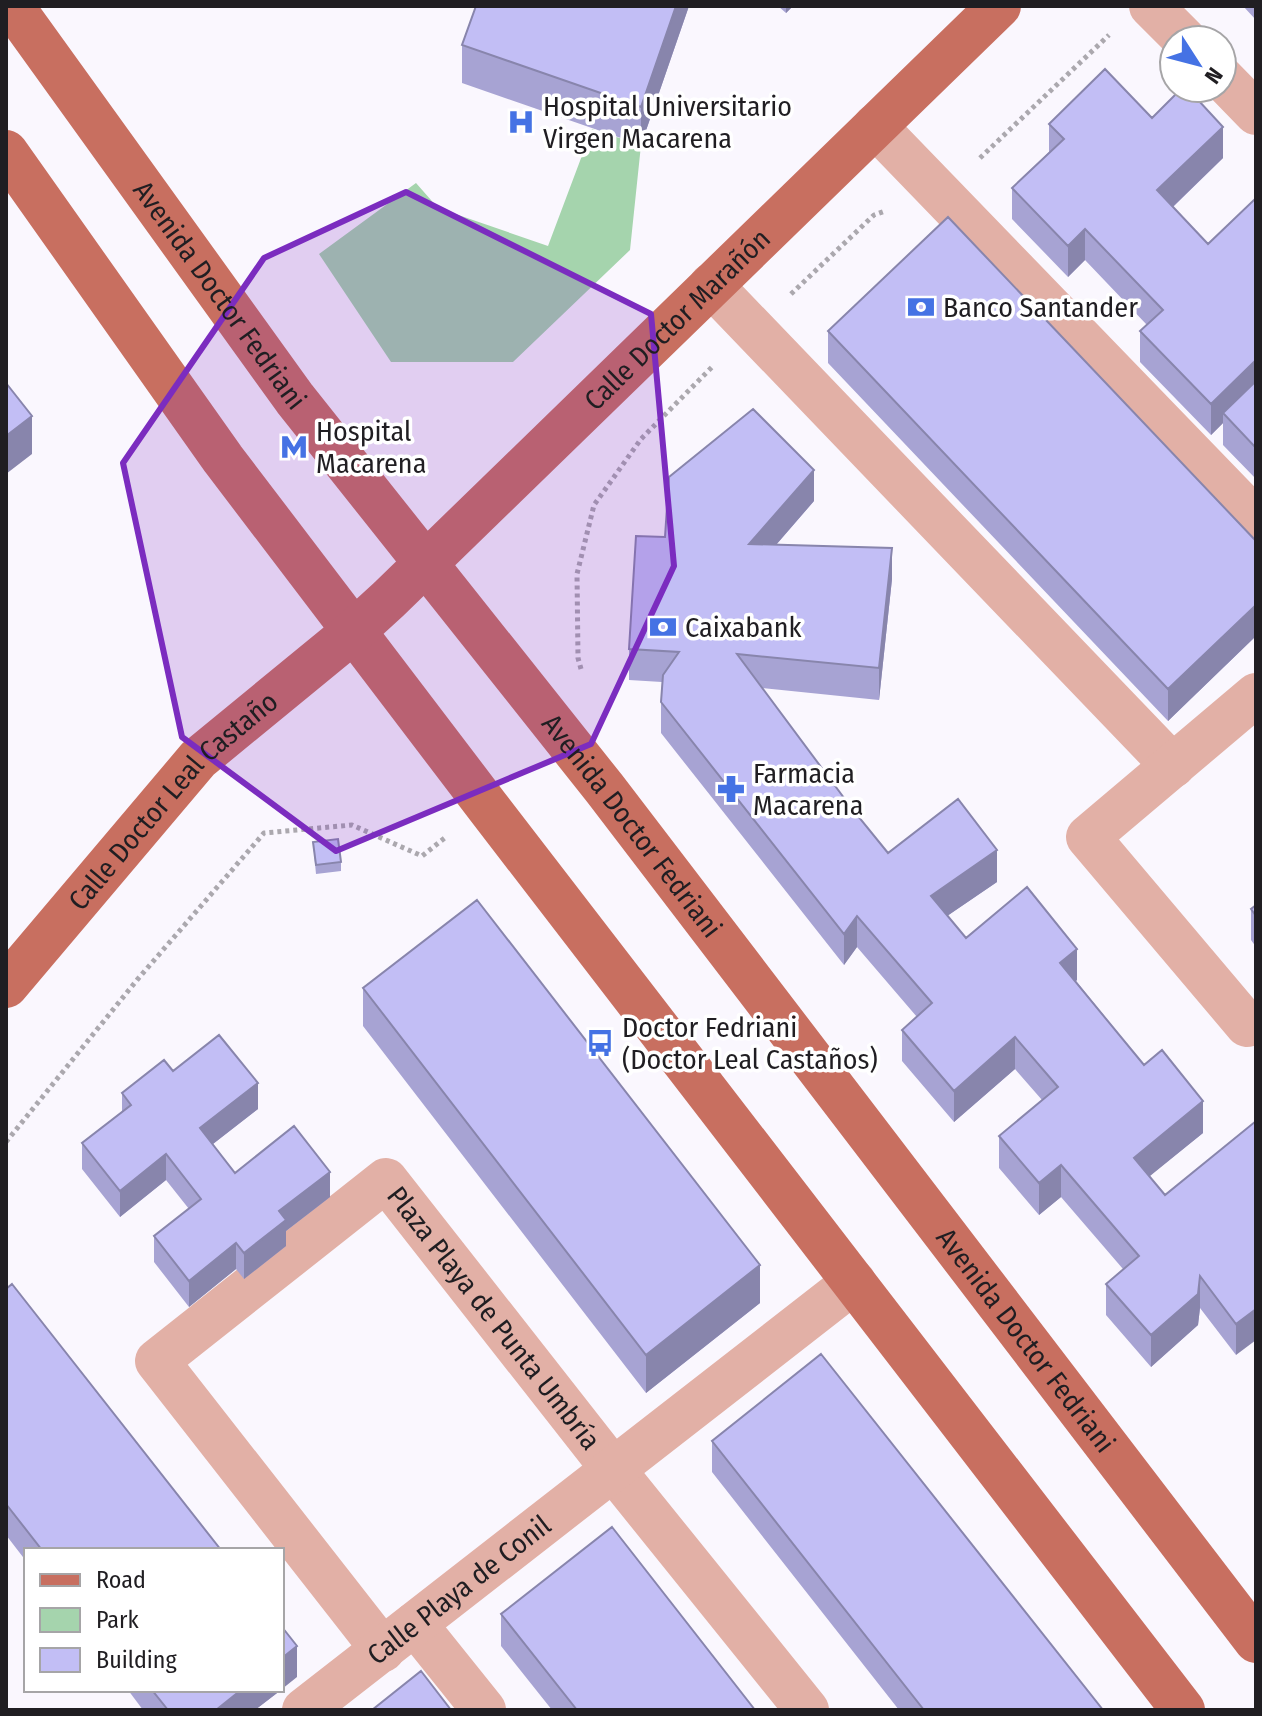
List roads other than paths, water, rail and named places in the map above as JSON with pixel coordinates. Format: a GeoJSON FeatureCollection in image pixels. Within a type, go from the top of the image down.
{"type":"FeatureCollection","features":[{"type":"Feature","properties":{"kind":"main road","name":"Avenida Doctor Fedriani"},"geometry":{"type":"LineString","coordinates":[[12,6],[295,399],[605,789],[1256,1641]]}},
{"type":"Feature","properties":{"kind":"main road","name":"Calle Doctor Marañón"},"geometry":{"type":"LineString","coordinates":[[354,631],[999,6]]}},
{"type":"Feature","properties":{"kind":"main road"},"geometry":{"type":"LineString","coordinates":[[6,152],[188,411],[354,631],[1183,1710]]}},
{"type":"Feature","properties":{"kind":"main road","name":"Calle Doctor Leal Castaño"},"geometry":{"type":"LineString","coordinates":[[6,986],[198,759],[354,631]]}},
{"type":"Feature","properties":{"kind":"street"},"geometry":{"type":"LineString","coordinates":[[1135,15],[1158,26]]}},
{"type":"Feature","properties":{"kind":"street"},"geometry":{"type":"LineString","coordinates":[[1238,94],[1256,113]]}},
{"type":"Feature","properties":{"kind":"street"},"geometry":{"type":"LineString","coordinates":[[875,126],[1256,520]]}},
{"type":"Feature","properties":{"kind":"street"},"geometry":{"type":"LineString","coordinates":[[711,285],[1173,766]]}},
{"type":"Feature","properties":{"kind":"street"},"geometry":{"type":"LineString","coordinates":[[1247,1025],[1088,837],[1256,695]]}},
{"type":"Feature","properties":{"kind":"street","name":"Plaza Playa de Punta Umbría"},"geometry":{"type":"LineString","coordinates":[[399,1637],[157,1361],[386,1180],[612,1468],[854,1282]]}},
{"type":"Feature","properties":{"kind":"street"},"geometry":{"type":"LineString","coordinates":[[612,1468],[807,1710]]}},
{"type":"Feature","properties":{"kind":"street","name":"Calle Playa de Conil"},"geometry":{"type":"LineString","coordinates":[[304,1710],[612,1468]]}},
{"type":"Feature","properties":{"kind":"street"},"geometry":{"type":"LineString","coordinates":[[399,1637],[484,1710]]}},
{"type":"Feature","properties":{"kind":"place","name":"Hospital Universitario Virgen Macarena"},"geometry":{"type":"Point","coordinates":[521,122]}},
{"type":"Feature","properties":{"kind":"place","name":"Banco Santander"},"geometry":{"type":"Point","coordinates":[921,307]}},
{"type":"Feature","properties":{"kind":"place","name":"Hospital Macarena"},"geometry":{"type":"Point","coordinates":[294,447]}},
{"type":"Feature","properties":{"kind":"place","name":"Caixabank"},"geometry":{"type":"Point","coordinates":[663,627]}},
{"type":"Feature","properties":{"kind":"place","name":"Farmacia Macarena"},"geometry":{"type":"Point","coordinates":[731,789]}},
{"type":"Feature","properties":{"kind":"place","name":"Doctor Fedriani (Doctor Leal Castaños)"},"geometry":{"type":"Point","coordinates":[600,1043]}}]}
